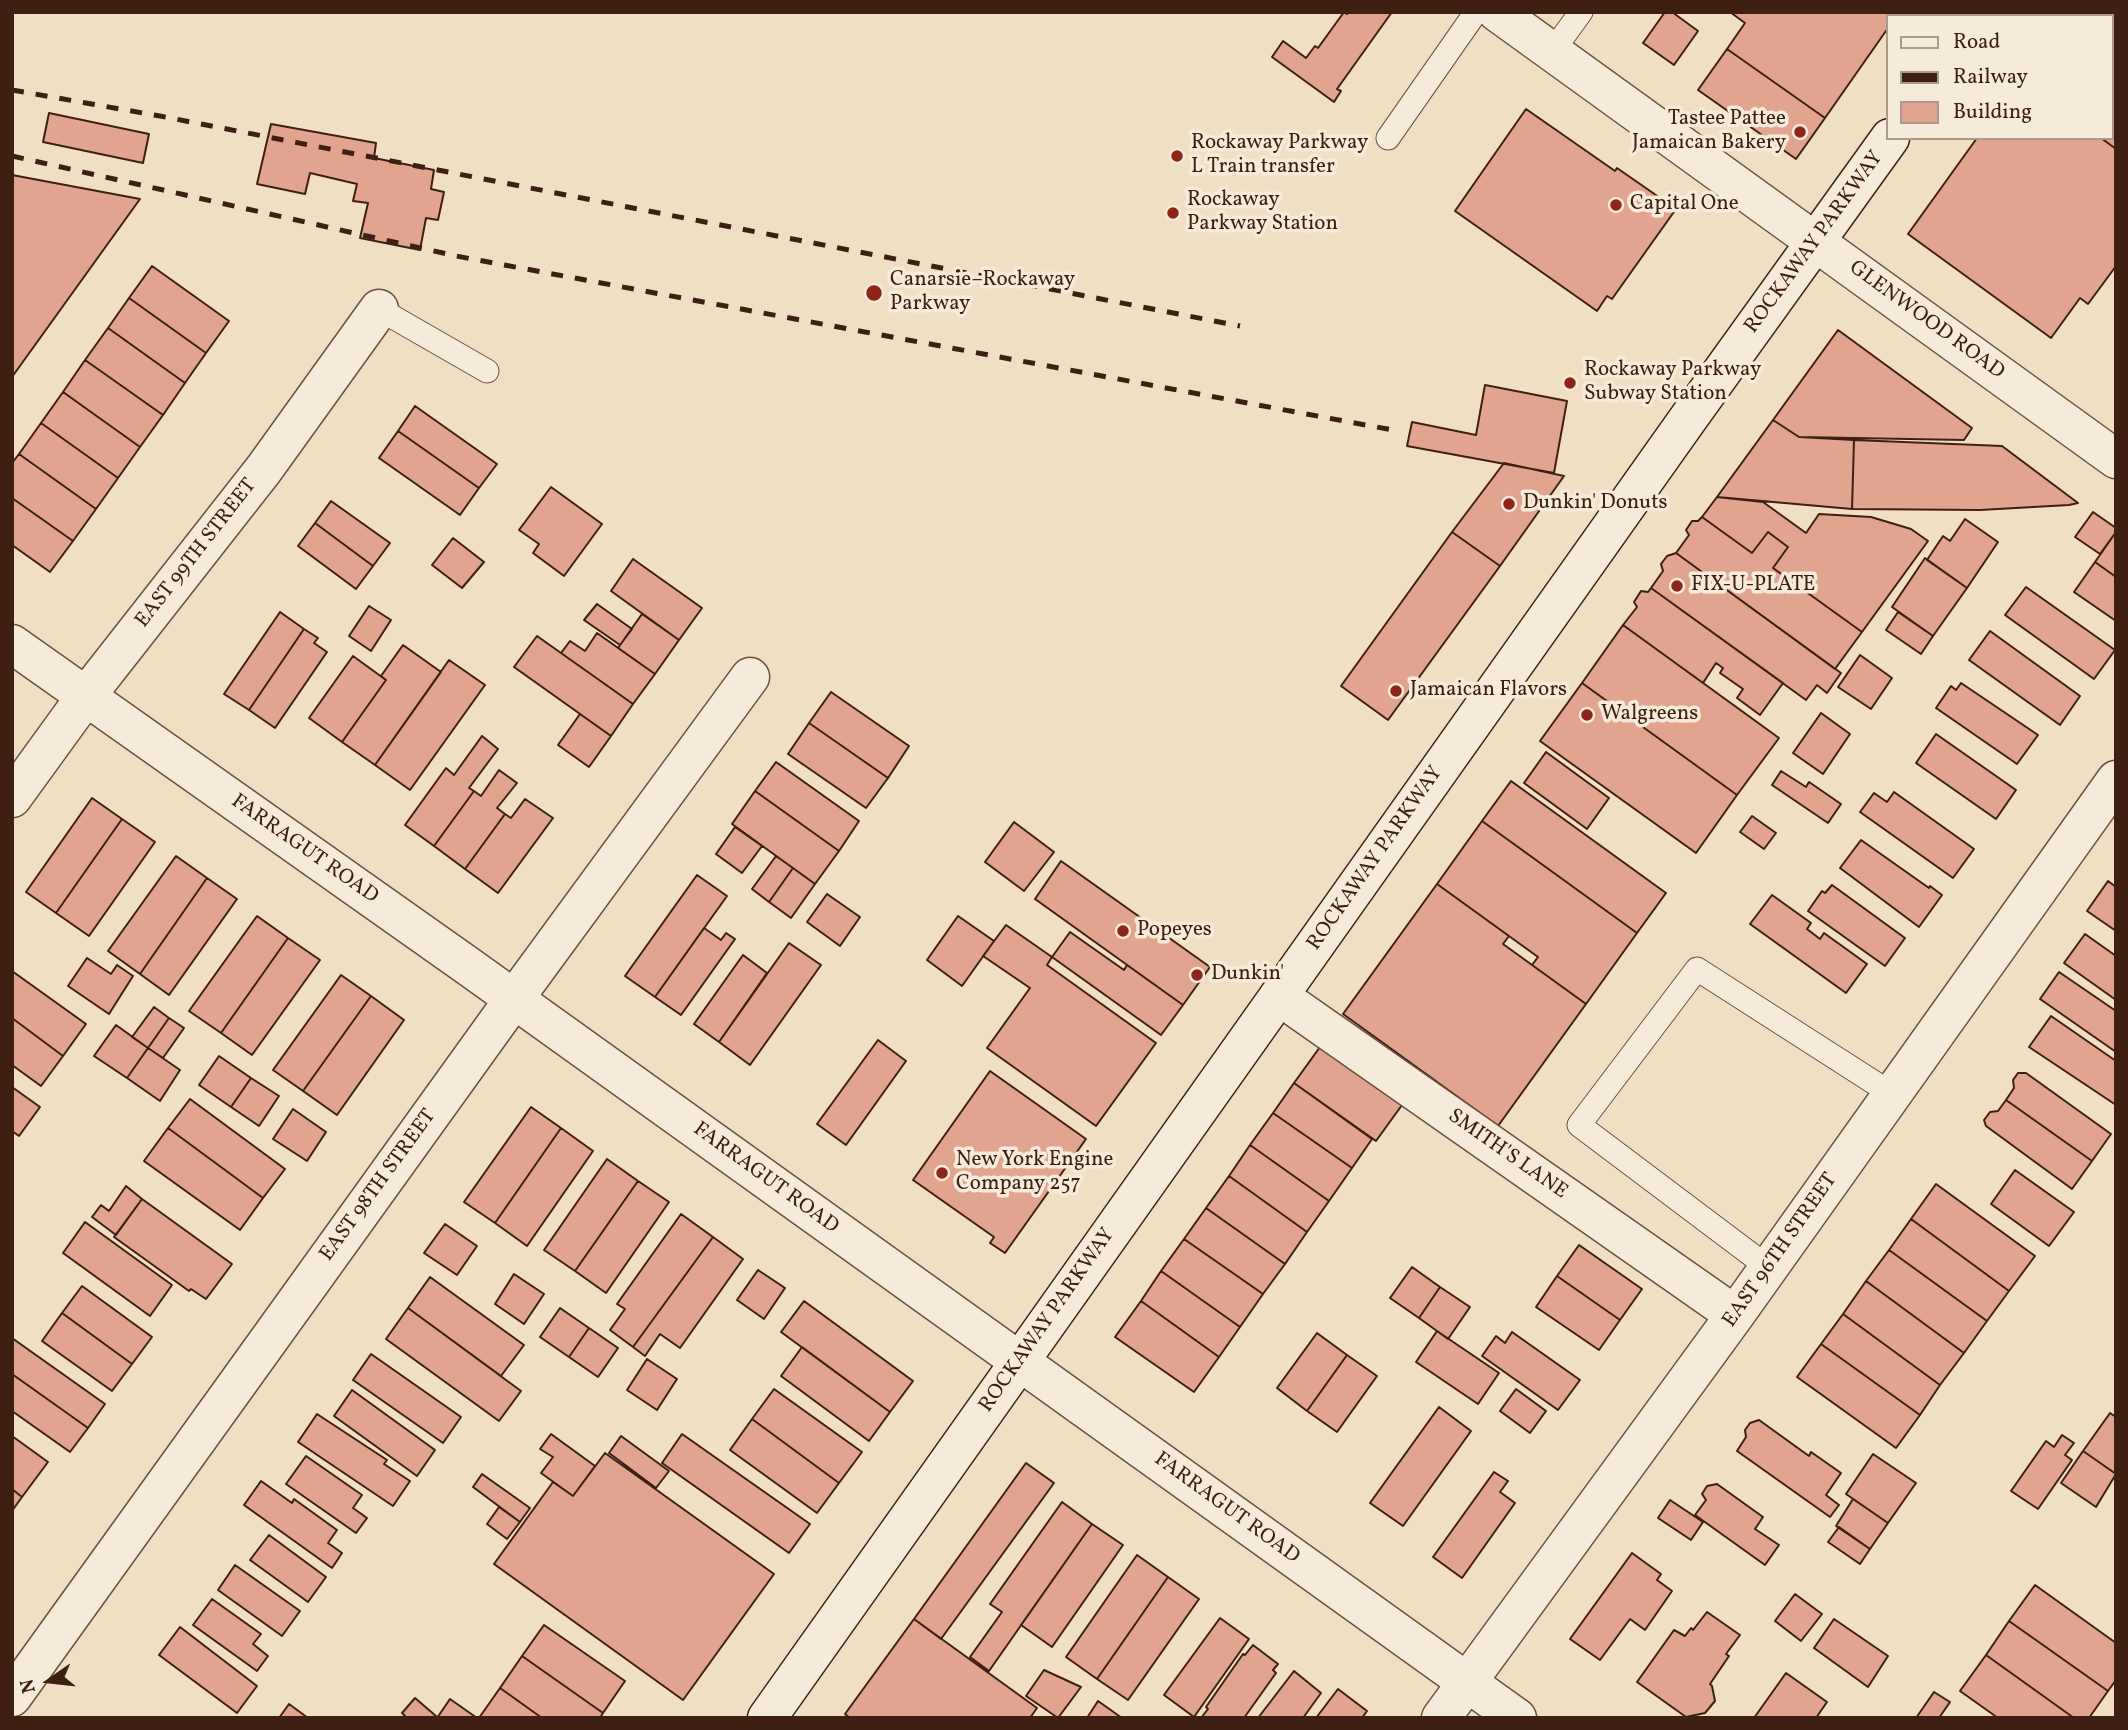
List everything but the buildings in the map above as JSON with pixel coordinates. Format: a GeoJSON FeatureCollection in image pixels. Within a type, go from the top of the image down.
{"type":"FeatureCollection","features":[{"type":"Feature","properties":{"kind":"street","name":"GLENWOOD ROAD"},"geometry":{"type":"LineString","coordinates":[[1497,12],[2116,458]]}},
{"type":"Feature","properties":{"kind":"street","name":"ROCKAWAY PARKWAY"},"geometry":{"type":"LineString","coordinates":[[767,1718],[1889,140]]}},
{"type":"Feature","properties":{"kind":"street","name":"EAST 99TH STREET"},"geometry":{"type":"LineString","coordinates":[[12,798],[86,696],[264,469],[379,309]]}},
{"type":"Feature","properties":{"kind":"street","name":"FARRAGUT ROAD"},"geometry":{"type":"LineString","coordinates":[[12,644],[514,999],[1517,1718]]}},
{"type":"Feature","properties":{"kind":"street","name":"EAST 98TH STREET"},"geometry":{"type":"LineString","coordinates":[[12,1697],[514,999],[750,677]]}},
{"type":"Feature","properties":{"kind":"street","name":"EAST 96TH STREET"},"geometry":{"type":"LineString","coordinates":[[1441,1718],[1769,1268],[2116,780]]}},
{"type":"Feature","properties":{"kind":"street","name":"SMITH'S LANE"},"geometry":{"type":"LineString","coordinates":[[1279,996],[1735,1315]]}},
{"type":"Feature","properties":{"kind":"lane"},"geometry":{"type":"LineString","coordinates":[[1388,138],[1476,12]]}},
{"type":"Feature","properties":{"kind":"lane"},"geometry":{"type":"LineString","coordinates":[[1552,52],[1581,12]]}},
{"type":"Feature","properties":{"kind":"lane"},"geometry":{"type":"LineString","coordinates":[[379,309],[487,372]]}},
{"type":"Feature","properties":{"kind":"lane"},"geometry":{"type":"LineString","coordinates":[[1769,1268],[1579,1125],[1697,969],[1892,1094]]}},
{"type":"Feature","properties":{"kind":"railway"},"geometry":{"type":"LineString","coordinates":[[12,90],[160,116],[1240,326]]}},
{"type":"Feature","properties":{"kind":"railway"},"geometry":{"type":"LineString","coordinates":[[12,156],[456,256],[1398,431]]}},
{"type":"Feature","properties":{"kind":"place","name":"Tastee Pattee Jamaican Bakery"},"geometry":{"type":"Point","coordinates":[1800,132]}},
{"type":"Feature","properties":{"kind":"place","name":"Rockaway Parkway L Train transfer"},"geometry":{"type":"Point","coordinates":[1177,156]}},
{"type":"Feature","properties":{"kind":"place","name":"Capital One"},"geometry":{"type":"Point","coordinates":[1616,205]}},
{"type":"Feature","properties":{"kind":"place","name":"Rockaway Parkway Station"},"geometry":{"type":"Point","coordinates":[1173,213]}},
{"type":"Feature","properties":{"kind":"place","name":"Canarsie–Rockaway Parkway"},"geometry":{"type":"Point","coordinates":[874,293]}},
{"type":"Feature","properties":{"kind":"place","name":"Rockaway Parkway Subway Station"},"geometry":{"type":"Point","coordinates":[1570,383]}},
{"type":"Feature","properties":{"kind":"place","name":"Dunkin' Donuts"},"geometry":{"type":"Point","coordinates":[1509,504]}},
{"type":"Feature","properties":{"kind":"place","name":"FIX-U-PLATE"},"geometry":{"type":"Point","coordinates":[1677,586]}},
{"type":"Feature","properties":{"kind":"place","name":"Jamaican Flavors"},"geometry":{"type":"Point","coordinates":[1396,691]}},
{"type":"Feature","properties":{"kind":"place","name":"Walgreens"},"geometry":{"type":"Point","coordinates":[1587,715]}},
{"type":"Feature","properties":{"kind":"place","name":"Popeyes"},"geometry":{"type":"Point","coordinates":[1123,931]}},
{"type":"Feature","properties":{"kind":"place","name":"Dunkin'"},"geometry":{"type":"Point","coordinates":[1197,975]}},
{"type":"Feature","properties":{"kind":"place","name":"New York Engine Company 257"},"geometry":{"type":"Point","coordinates":[942,1173]}}]}
